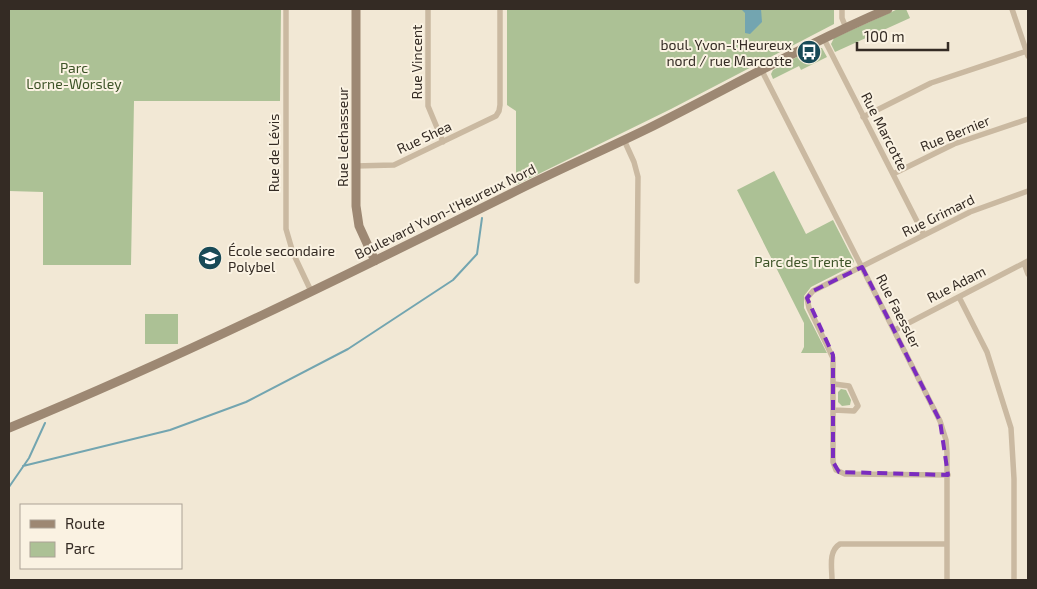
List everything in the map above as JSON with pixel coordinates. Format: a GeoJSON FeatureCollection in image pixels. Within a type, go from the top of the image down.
{"type":"FeatureCollection","features":[{"type":"Feature","properties":{"kind":"street","name":"Rue de Lévis"},"geometry":{"type":"LineString","coordinates":[[286,9],[286,229],[293,253],[311,291]]}},
{"type":"Feature","properties":{"kind":"street","name":"Rue Lechasseur"},"geometry":{"type":"LineString","coordinates":[[356,9],[355,166],[357,215],[363,234],[376,261]]}},
{"type":"Feature","properties":{"kind":"street","name":"Rue Vincent"},"geometry":{"type":"LineString","coordinates":[[428,9],[428,106],[443,142]]}},
{"type":"Feature","properties":{"kind":"street","name":"Rue Shea"},"geometry":{"type":"LineString","coordinates":[[355,166],[394,165],[493,118],[498,113],[500,9]]}},
{"type":"Feature","properties":{"kind":"street"},"geometry":{"type":"LineString","coordinates":[[842,9],[842,18],[846,28]]}},
{"type":"Feature","properties":{"kind":"street","name":"Boulevard Yvon-l'Heureux Nord"},"geometry":{"type":"LineString","coordinates":[[9,428],[113,384],[376,261],[624,140],[846,28],[888,9]]}},
{"type":"Feature","properties":{"kind":"street"},"geometry":{"type":"LineString","coordinates":[[863,117],[931,83],[1027,54],[1012,9]]}},
{"type":"Feature","properties":{"kind":"street","name":"Rue Marcotte"},"geometry":{"type":"LineString","coordinates":[[824,39],[924,235]]}},
{"type":"Feature","properties":{"kind":"street","name":"Rue Faessler"},"geometry":{"type":"LineString","coordinates":[[762,70],[940,420],[947,447],[947,580]]}},
{"type":"Feature","properties":{"kind":"street","name":"Rue Bernier"},"geometry":{"type":"LineString","coordinates":[[893,174],[954,144],[1028,119]]}},
{"type":"Feature","properties":{"kind":"street"},"geometry":{"type":"LineString","coordinates":[[624,140],[635,166],[638,181],[637,281]]}},
{"type":"Feature","properties":{"kind":"street","name":"Rue Grimard"},"geometry":{"type":"LineString","coordinates":[[834,384],[833,355],[809,308],[807,298],[813,291],[974,210],[1028,191]]}},
{"type":"Feature","properties":{"kind":"street"},"geometry":{"type":"LineString","coordinates":[[1026,262],[1028,274]]}},
{"type":"Feature","properties":{"kind":"street","name":"Rue Adam"},"geometry":{"type":"LineString","coordinates":[[895,330],[1026,262]]}},
{"type":"Feature","properties":{"kind":"street"},"geometry":{"type":"LineString","coordinates":[[959,297],[987,352],[1011,428],[1014,479],[1014,580]]}},
{"type":"Feature","properties":{"kind":"street"},"geometry":{"type":"LineString","coordinates":[[834,410],[854,411],[858,406],[849,386],[834,384],[833,462],[839,472],[845,474],[948,475]]}},
{"type":"Feature","properties":{"kind":"street"},"geometry":{"type":"LineString","coordinates":[[832,580],[833,552],[835,547],[840,544],[947,544]]}},
{"type":"Feature","properties":{"kind":"highlighted area"},"geometry":{"type":"Polygon","coordinates":[[[862,267],[940,421],[948,475],[839,472],[833,462],[833,355],[807,298],[813,291],[862,267]]]}},
{"type":"Feature","properties":{"kind":"green space","name":"Parc Lorne-Worsley"},"geometry":{"type":"Polygon","coordinates":[[[9,9],[281,9],[280,101],[134,101],[131,265],[43,265],[43,192],[9,191],[9,9]]]}},
{"type":"Feature","properties":{"kind":"green space"},"geometry":{"type":"Polygon","coordinates":[[[507,9],[834,9],[834,24],[671,109],[516,185],[516,111],[507,105],[507,9]]]}},
{"type":"Feature","properties":{"kind":"green space"},"geometry":{"type":"Polygon","coordinates":[[[898,9],[906,9],[910,18],[835,52],[831,44],[834,38],[898,9]]]}},
{"type":"Feature","properties":{"kind":"green space"},"geometry":{"type":"Polygon","coordinates":[[[822,48],[827,57],[801,70],[799,66],[773,79],[771,74],[773,70],[806,52],[809,57],[814,54],[812,51],[822,48]]]}},
{"type":"Feature","properties":{"kind":"green space","name":"Parc des Trente"},"geometry":{"type":"Polygon","coordinates":[[[774,171],[806,234],[833,220],[854,261],[852,266],[811,287],[804,296],[804,308],[827,353],[801,353],[804,347],[804,323],[737,190],[774,171]]]}},
{"type":"Feature","properties":{"kind":"green space"},"geometry":{"type":"Polygon","coordinates":[[[145,314],[178,314],[178,344],[145,344],[145,314]]]}},
{"type":"Feature","properties":{"kind":"green space"},"geometry":{"type":"Polygon","coordinates":[[[841,389],[846,390],[851,400],[850,405],[842,406],[838,402],[838,392],[841,389]]]}},
{"type":"Feature","properties":{"kind":"water"},"geometry":{"type":"Polygon","coordinates":[[[741,9],[761,9],[762,22],[750,34],[745,33],[745,13],[741,9]]]}},
{"type":"Feature","properties":{"kind":"waterway"},"geometry":{"type":"LineString","coordinates":[[23,466],[170,430],[246,402],[348,349],[453,280],[477,254],[482,218]]}},
{"type":"Feature","properties":{"kind":"waterway"},"geometry":{"type":"LineString","coordinates":[[9,487],[29,458],[45,423]]}},
{"type":"Feature","properties":{"kind":"place","name":"boul. Yvon-l'Heureux nord / rue Marcotte"},"geometry":{"type":"Point","coordinates":[809,52]}},
{"type":"Feature","properties":{"kind":"place","name":"École secondaire Polybel"},"geometry":{"type":"Point","coordinates":[210,258]}}]}
